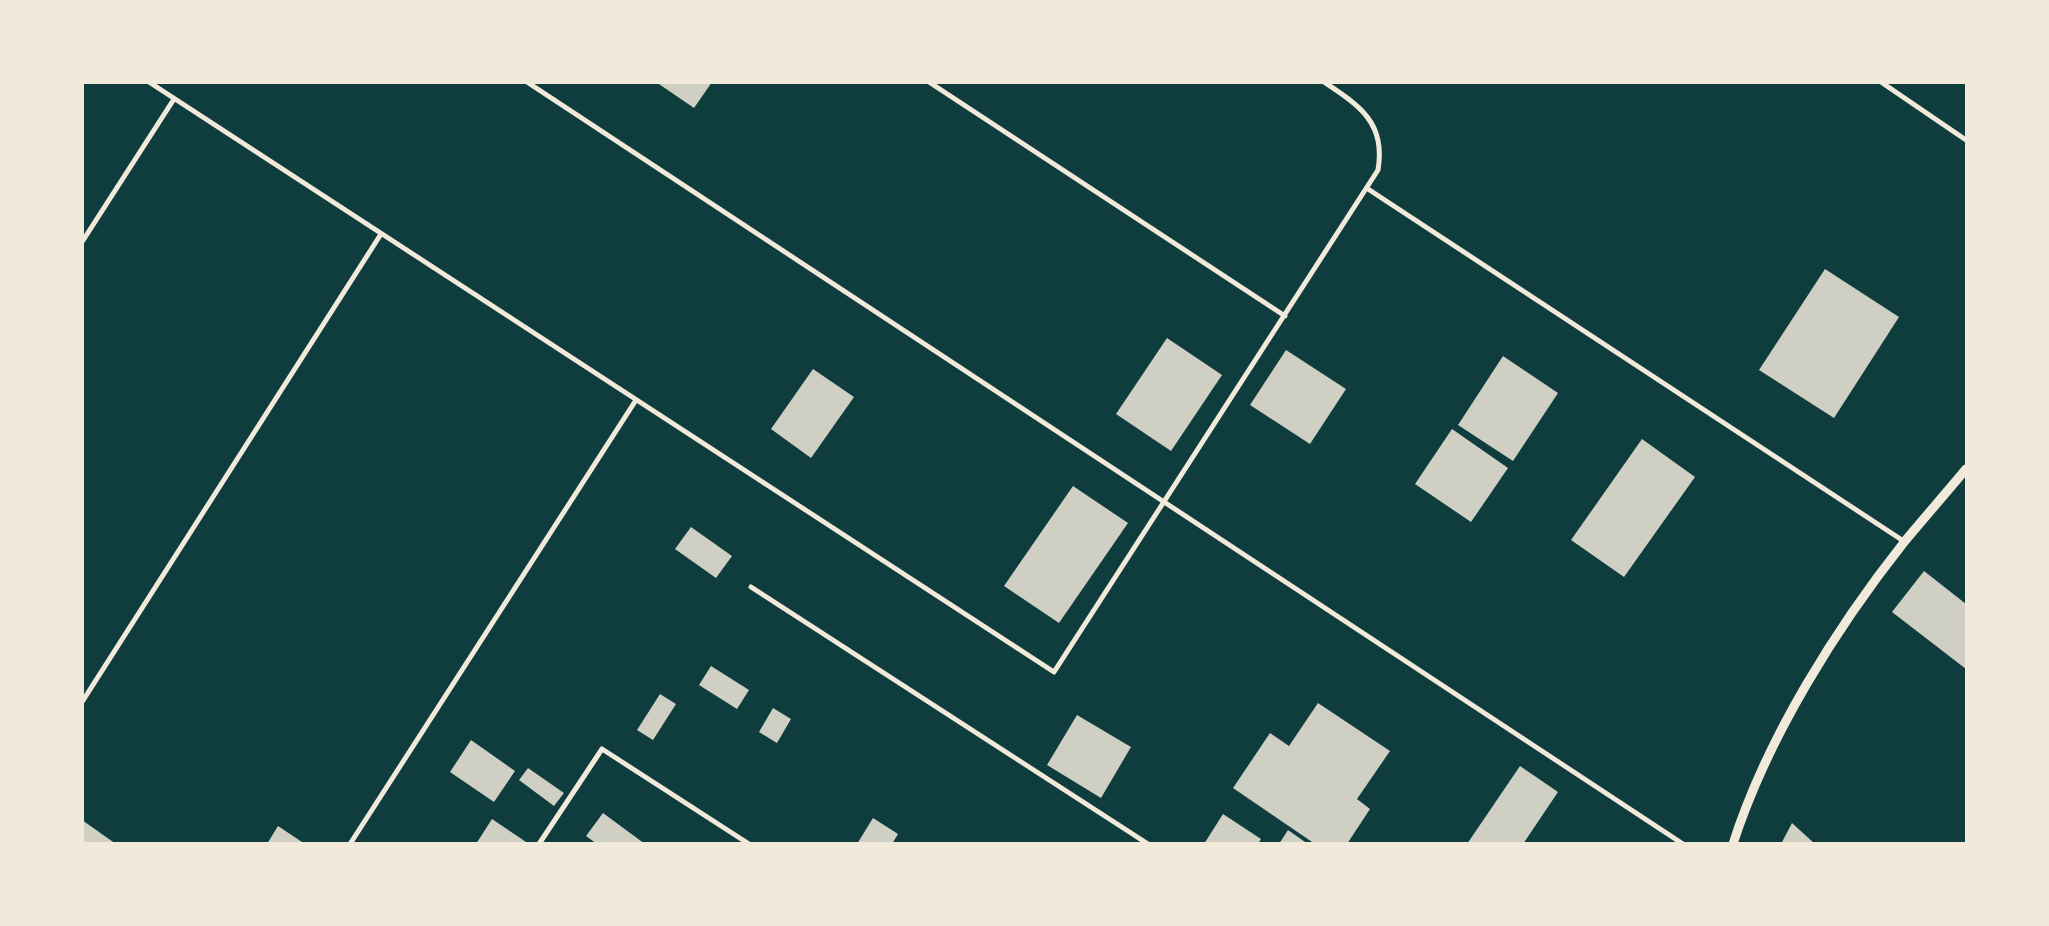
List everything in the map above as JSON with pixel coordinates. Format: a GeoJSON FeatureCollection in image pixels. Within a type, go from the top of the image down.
{"type":"FeatureCollection","features":[{"type":"Feature","properties":{"kind":"street"},"geometry":{"type":"LineString","coordinates":[[149,82],[1054,672],[1368,189],[1378,170],[1381,155],[1379,137],[1372,123],[1361,108],[1324,82]]}},
{"type":"Feature","properties":{"kind":"street"},"geometry":{"type":"LineString","coordinates":[[528,82],[1683,844]]}},
{"type":"Feature","properties":{"kind":"street"},"geometry":{"type":"LineString","coordinates":[[930,82],[1285,316]]}},
{"type":"Feature","properties":{"kind":"street"},"geometry":{"type":"LineString","coordinates":[[1881,82],[1966,140]]}},
{"type":"Feature","properties":{"kind":"street"},"geometry":{"type":"LineString","coordinates":[[82,242],[174,99]]}},
{"type":"Feature","properties":{"kind":"street"},"geometry":{"type":"LineString","coordinates":[[1368,189],[1905,542]]}},
{"type":"Feature","properties":{"kind":"street"},"geometry":{"type":"LineString","coordinates":[[82,702],[381,234]]}},
{"type":"Feature","properties":{"kind":"street"},"geometry":{"type":"LineString","coordinates":[[350,844],[636,400]]}},
{"type":"Feature","properties":{"kind":"street"},"geometry":{"type":"LineString","coordinates":[[1733,844],[1756,783],[1789,718],[1842,629],[1905,542],[1966,469]]}},
{"type":"Feature","properties":{"kind":"street"},"geometry":{"type":"LineString","coordinates":[[751,587],[1148,844]]}},
{"type":"Feature","properties":{"kind":"street"},"geometry":{"type":"LineString","coordinates":[[539,844],[602,749],[749,844]]}},
{"type":"Feature","properties":{"kind":"building"},"geometry":{"type":"Polygon","coordinates":[[[656,82],[712,82],[694,108],[656,82]]]}},
{"type":"Feature","properties":{"kind":"building"},"geometry":{"type":"Polygon","coordinates":[[[1825,269],[1899,317],[1834,418],[1759,370],[1825,269]]]}},
{"type":"Feature","properties":{"kind":"building"},"geometry":{"type":"Polygon","coordinates":[[[1167,338],[1222,375],[1171,451],[1116,414],[1167,338]]]}},
{"type":"Feature","properties":{"kind":"building"},"geometry":{"type":"Polygon","coordinates":[[[1286,350],[1346,389],[1310,444],[1250,405],[1286,350]]]}},
{"type":"Feature","properties":{"kind":"building"},"geometry":{"type":"Polygon","coordinates":[[[1503,356],[1558,393],[1513,461],[1458,425],[1503,356]]]}},
{"type":"Feature","properties":{"kind":"building"},"geometry":{"type":"Polygon","coordinates":[[[813,369],[854,397],[811,458],[771,429],[813,369]]]}},
{"type":"Feature","properties":{"kind":"building"},"geometry":{"type":"Polygon","coordinates":[[[1452,429],[1508,468],[1471,522],[1415,484],[1452,429]]]}},
{"type":"Feature","properties":{"kind":"building"},"geometry":{"type":"Polygon","coordinates":[[[1642,439],[1695,477],[1624,577],[1571,540],[1642,439]]]}},
{"type":"Feature","properties":{"kind":"building"},"geometry":{"type":"Polygon","coordinates":[[[1073,486],[1128,523],[1059,623],[1004,586],[1073,486]]]}},
{"type":"Feature","properties":{"kind":"building"},"geometry":{"type":"Polygon","coordinates":[[[691,527],[732,556],[716,578],[675,549],[691,527]]]}},
{"type":"Feature","properties":{"kind":"building"},"geometry":{"type":"Polygon","coordinates":[[[1924,571],[1966,604],[1966,669],[1892,612],[1924,571]]]}},
{"type":"Feature","properties":{"kind":"building"},"geometry":{"type":"Polygon","coordinates":[[[711,666],[749,690],[737,709],[699,685],[711,666]]]}},
{"type":"Feature","properties":{"kind":"building"},"geometry":{"type":"Polygon","coordinates":[[[660,694],[676,704],[653,740],[637,730],[660,694]]]}},
{"type":"Feature","properties":{"kind":"building"},"geometry":{"type":"Polygon","coordinates":[[[1318,703],[1390,751],[1357,799],[1370,809],[1347,844],[1315,844],[1233,788],[1270,733],[1289,746],[1318,703]]]}},
{"type":"Feature","properties":{"kind":"building"},"geometry":{"type":"Polygon","coordinates":[[[773,708],[791,719],[777,743],[759,732],[773,708]]]}},
{"type":"Feature","properties":{"kind":"building"},"geometry":{"type":"Polygon","coordinates":[[[1077,715],[1131,747],[1101,798],[1047,765],[1077,715]]]}},
{"type":"Feature","properties":{"kind":"building"},"geometry":{"type":"Polygon","coordinates":[[[471,740],[515,771],[494,802],[450,772],[471,740]]]}},
{"type":"Feature","properties":{"kind":"building"},"geometry":{"type":"Polygon","coordinates":[[[1520,766],[1558,792],[1523,844],[1467,844],[1520,766]]]}},
{"type":"Feature","properties":{"kind":"building"},"geometry":{"type":"Polygon","coordinates":[[[528,768],[564,793],[554,806],[519,780],[528,768]]]}},
{"type":"Feature","properties":{"kind":"building"},"geometry":{"type":"Polygon","coordinates":[[[603,813],[645,844],[597,844],[586,836],[603,813]]]}},
{"type":"Feature","properties":{"kind":"building"},"geometry":{"type":"Polygon","coordinates":[[[1223,814],[1261,839],[1258,844],[1204,844],[1223,814]]]}},
{"type":"Feature","properties":{"kind":"building"},"geometry":{"type":"Polygon","coordinates":[[[873,818],[898,834],[892,844],[857,844],[873,818]]]}},
{"type":"Feature","properties":{"kind":"building"},"geometry":{"type":"Polygon","coordinates":[[[492,819],[529,844],[476,844],[492,819]]]}},
{"type":"Feature","properties":{"kind":"building"},"geometry":{"type":"Polygon","coordinates":[[[82,820],[116,844],[82,844],[82,820]]]}},
{"type":"Feature","properties":{"kind":"building"},"geometry":{"type":"Polygon","coordinates":[[[1792,823],[1815,844],[1781,844],[1792,823]]]}},
{"type":"Feature","properties":{"kind":"building"},"geometry":{"type":"Polygon","coordinates":[[[278,826],[305,844],[267,844],[278,826]]]}},
{"type":"Feature","properties":{"kind":"building"},"geometry":{"type":"Polygon","coordinates":[[[1288,830],[1308,844],[1279,844],[1288,830]]]}}]}
